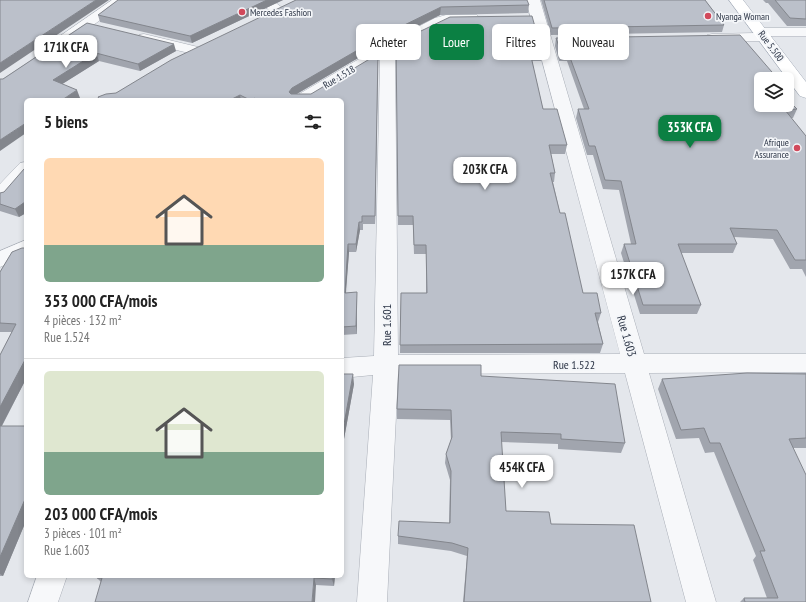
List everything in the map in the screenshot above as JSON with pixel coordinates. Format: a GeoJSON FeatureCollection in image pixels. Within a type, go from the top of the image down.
{"type":"FeatureCollection","features":[{"type":"Feature","properties":{"kind":"main road","name":"Rue 5.500"},"geometry":{"type":"LineString","coordinates":[[736,0],[806,93]]}},
{"type":"Feature","properties":{"kind":"street"},"geometry":{"type":"LineString","coordinates":[[42,55],[121,0]]}},
{"type":"Feature","properties":{"kind":"street"},"geometry":{"type":"LineString","coordinates":[[262,0],[277,9]]}},
{"type":"Feature","properties":{"kind":"street"},"geometry":{"type":"LineString","coordinates":[[263,16],[290,3]]}},
{"type":"Feature","properties":{"kind":"street","name":"Rue 1.603"},"geometry":{"type":"LineString","coordinates":[[531,12],[553,41],[634,364],[701,602]]}},
{"type":"Feature","properties":{"kind":"street","name":"Rue 1.518"},"geometry":{"type":"LineString","coordinates":[[421,32],[446,19],[486,18]]}},
{"type":"Feature","properties":{"kind":"street"},"geometry":{"type":"LineString","coordinates":[[85,24],[107,29]]}},
{"type":"Feature","properties":{"kind":"street"},"geometry":{"type":"LineString","coordinates":[[702,38],[806,32]]}},
{"type":"Feature","properties":{"kind":"street"},"geometry":{"type":"LineString","coordinates":[[128,34],[194,50]]}},
{"type":"Feature","properties":{"kind":"street"},"geometry":{"type":"LineString","coordinates":[[174,60],[207,43]]}},
{"type":"Feature","properties":{"kind":"street","name":"Rue 1.518"},"geometry":{"type":"LineString","coordinates":[[303,98],[368,60]]}},
{"type":"Feature","properties":{"kind":"street","name":"Rue 1.601"},"geometry":{"type":"LineString","coordinates":[[372,602],[386,365],[388,60]]}},
{"type":"Feature","properties":{"kind":"street"},"geometry":{"type":"LineString","coordinates":[[0,195],[24,169]]}},
{"type":"Feature","properties":{"kind":"street"},"geometry":{"type":"LineString","coordinates":[[0,260],[24,248]]}},
{"type":"Feature","properties":{"kind":"street","name":"Rue 1.522"},"geometry":{"type":"LineString","coordinates":[[344,368],[386,365],[806,363]]}},
{"type":"Feature","properties":{"kind":"street"},"geometry":{"type":"LineString","coordinates":[[43,602],[51,578]]}},
{"type":"Feature","properties":{"kind":"building"},"geometry":{"type":"Polygon","coordinates":[[[0,0],[96,0],[0,63],[0,0]]]}},
{"type":"Feature","properties":{"kind":"building"},"geometry":{"type":"Polygon","coordinates":[[[118,0],[267,0],[190,36],[98,15],[118,0]]]}},
{"type":"Feature","properties":{"kind":"building"},"geometry":{"type":"Polygon","coordinates":[[[296,0],[527,0],[529,5],[441,7],[406,24],[356,24],[356,51],[292,88],[289,92],[291,94],[311,94],[368,60],[378,60],[375,216],[362,216],[362,222],[359,222],[356,244],[348,244],[345,293],[357,292],[356,326],[344,327],[344,98],[246,98],[240,95],[234,98],[98,97],[116,93],[171,60],[296,0]]]}},
{"type":"Feature","properties":{"kind":"building"},"geometry":{"type":"Polygon","coordinates":[[[544,0],[705,0],[724,25],[629,27],[629,24],[558,24],[558,28],[552,28],[544,0]]]}},
{"type":"Feature","properties":{"kind":"building"},"geometry":{"type":"Polygon","coordinates":[[[775,0],[806,0],[806,19],[790,18],[775,0]]]}},
{"type":"Feature","properties":{"kind":"building"},"geometry":{"type":"Polygon","coordinates":[[[532,16],[534,24],[492,24],[492,60],[532,60],[543,109],[557,109],[567,145],[549,145],[555,173],[550,173],[560,213],[565,213],[583,293],[597,293],[601,313],[595,313],[603,344],[400,345],[401,293],[427,293],[426,245],[414,245],[413,216],[398,216],[396,60],[421,60],[421,31],[429,27],[429,60],[484,60],[484,24],[435,24],[450,17],[532,16]]]}},
{"type":"Feature","properties":{"kind":"building"},"geometry":{"type":"Polygon","coordinates":[[[87,23],[174,44],[138,64],[96,53],[53,80],[77,90],[65,98],[24,98],[24,124],[0,140],[0,79],[3,79],[87,23]]]}},
{"type":"Feature","properties":{"kind":"building"},"geometry":{"type":"Polygon","coordinates":[[[740,35],[772,72],[754,72],[754,112],[787,112],[806,136],[806,260],[795,260],[777,230],[730,228],[737,244],[678,244],[701,305],[643,305],[624,244],[636,244],[621,181],[605,180],[595,146],[589,146],[578,109],[589,109],[571,60],[629,60],[629,37],[740,35]]]}},
{"type":"Feature","properties":{"kind":"building"},"geometry":{"type":"Polygon","coordinates":[[[24,169],[24,203],[15,209],[0,204],[0,193],[4,192],[24,169]]]}},
{"type":"Feature","properties":{"kind":"building"},"geometry":{"type":"Polygon","coordinates":[[[24,248],[24,362],[0,407],[0,355],[16,324],[0,323],[0,272],[12,252],[24,248]]]}},
{"type":"Feature","properties":{"kind":"building"},"geometry":{"type":"Polygon","coordinates":[[[399,365],[481,365],[481,376],[615,384],[625,443],[561,439],[561,434],[501,432],[506,511],[549,512],[551,524],[634,525],[651,602],[464,602],[468,548],[452,543],[398,536],[399,521],[450,523],[451,471],[446,454],[452,437],[451,410],[397,409],[399,365]]]}},
{"type":"Feature","properties":{"kind":"building"},"geometry":{"type":"Polygon","coordinates":[[[747,373],[806,374],[806,438],[789,439],[806,475],[806,602],[745,602],[744,598],[778,598],[760,551],[765,551],[720,443],[710,443],[704,428],[681,430],[662,379],[747,373]]]}},
{"type":"Feature","properties":{"kind":"building"},"geometry":{"type":"Polygon","coordinates":[[[344,374],[353,374],[344,424],[344,374]]]}},
{"type":"Feature","properties":{"kind":"building"},"geometry":{"type":"Polygon","coordinates":[[[0,426],[24,426],[24,502],[0,557],[0,426]]]}},
{"type":"Feature","properties":{"kind":"building"},"geometry":{"type":"Polygon","coordinates":[[[102,578],[314,578],[312,602],[95,602],[102,578]]]}},
{"type":"Feature","properties":{"kind":"place","name":"Mercedes Fashion"},"geometry":{"type":"Point","coordinates":[242,12]}},
{"type":"Feature","properties":{"kind":"place","name":"Nyanga Woman"},"geometry":{"type":"Point","coordinates":[708,16]}},
{"type":"Feature","properties":{"kind":"place","name":"Afrique Assurance"},"geometry":{"type":"Point","coordinates":[797,148]}}]}
